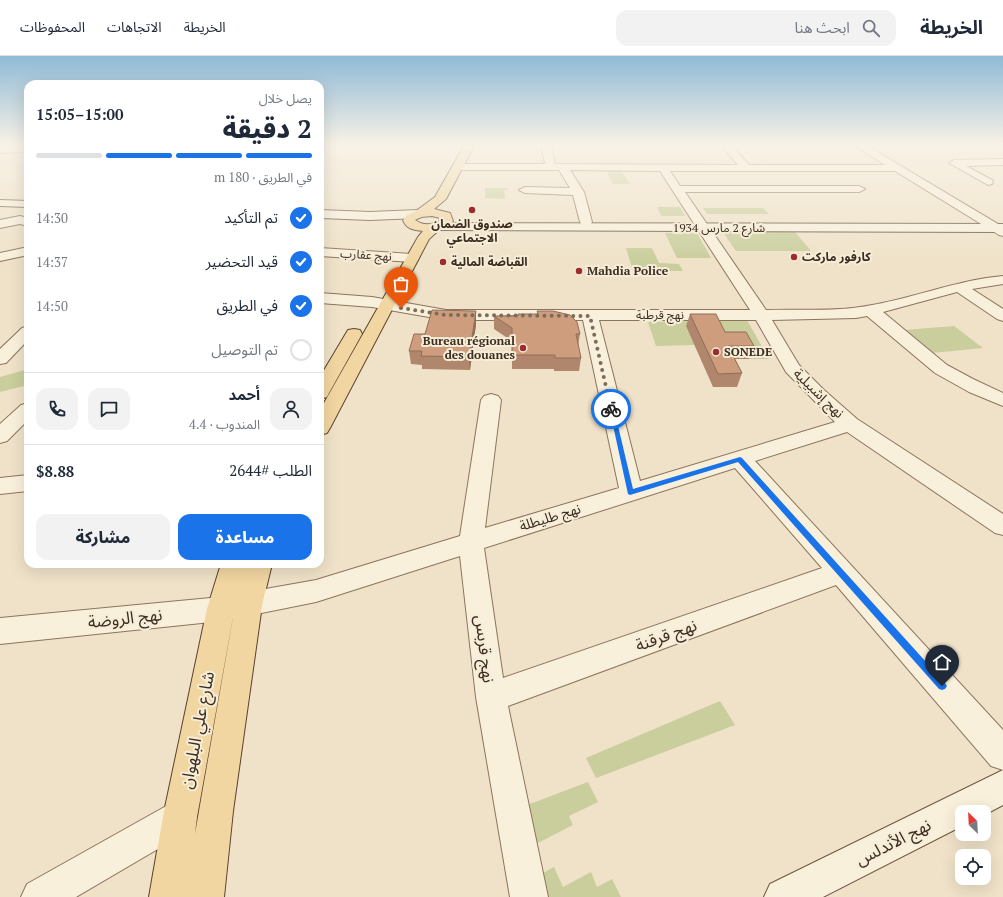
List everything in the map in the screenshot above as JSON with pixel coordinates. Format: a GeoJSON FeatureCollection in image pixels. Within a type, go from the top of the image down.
{"type":"FeatureCollection","features":[{"type":"Feature","properties":{"kind":"main road"},"geometry":{"type":"LineString","coordinates":[[405,258],[415,219],[440,198],[448,183]]}},
{"type":"Feature","properties":{"kind":"main road"},"geometry":{"type":"LineString","coordinates":[[324,420],[379,304],[405,258],[441,219],[440,198]]}},
{"type":"Feature","properties":{"kind":"main road"},"geometry":{"type":"LineString","coordinates":[[415,219],[422,228],[441,219]]}},
{"type":"Feature","properties":{"kind":"main road"},"geometry":{"type":"LineString","coordinates":[[324,387],[379,304]]}},
{"type":"Feature","properties":{"kind":"main road","name":"شارع علي البلهوان"},"geometry":{"type":"LineString","coordinates":[[205,897],[216,811],[235,607],[234,568]]}},
{"type":"Feature","properties":{"kind":"main road","name":"شارع علي البلهوان"},"geometry":{"type":"LineString","coordinates":[[168,897],[180,817],[235,607],[257,568]]}},
{"type":"Feature","properties":{"kind":"street"},"geometry":{"type":"LineString","coordinates":[[573,183],[578,192],[586,222]]}},
{"type":"Feature","properties":{"kind":"street","name":"نهج إشبيلية"},"geometry":{"type":"LineString","coordinates":[[673,183],[761,315],[792,368],[817,394],[850,424],[1003,526]]}},
{"type":"Feature","properties":{"kind":"street"},"geometry":{"type":"LineString","coordinates":[[775,183],[781,189]]}},
{"type":"Feature","properties":{"kind":"street"},"geometry":{"type":"LineString","coordinates":[[923,183],[999,226]]}},
{"type":"Feature","properties":{"kind":"street"},"geometry":{"type":"LineString","coordinates":[[677,189],[859,189]]}},
{"type":"Feature","properties":{"kind":"street"},"geometry":{"type":"LineString","coordinates":[[525,190],[578,192]]}},
{"type":"Feature","properties":{"kind":"street"},"geometry":{"type":"LineString","coordinates":[[0,203],[24,204]]}},
{"type":"Feature","properties":{"kind":"street"},"geometry":{"type":"LineString","coordinates":[[324,214],[415,219]]}},
{"type":"Feature","properties":{"kind":"street","name":"شارع 2 مارس 1934"},"geometry":{"type":"LineString","coordinates":[[441,219],[476,222],[586,222],[701,225]]}},
{"type":"Feature","properties":{"kind":"street","name":"شارع 2 مارس 1934"},"geometry":{"type":"LineString","coordinates":[[441,219],[701,225],[999,226]]}},
{"type":"Feature","properties":{"kind":"street"},"geometry":{"type":"LineString","coordinates":[[0,224],[20,220],[24,221]]}},
{"type":"Feature","properties":{"kind":"street"},"geometry":{"type":"LineString","coordinates":[[0,257],[24,252]]}},
{"type":"Feature","properties":{"kind":"street","name":"نهج عقارب"},"geometry":{"type":"LineString","coordinates":[[324,252],[405,258]]}},
{"type":"Feature","properties":{"kind":"street","name":"نهج قرطبة"},"geometry":{"type":"LineString","coordinates":[[324,298],[379,304],[446,315],[590,316],[856,313],[872,311],[960,287],[1003,280]]}},
{"type":"Feature","properties":{"kind":"street"},"geometry":{"type":"LineString","coordinates":[[960,287],[1003,316]]}},
{"type":"Feature","properties":{"kind":"street"},"geometry":{"type":"LineString","coordinates":[[872,311],[922,354],[946,372],[963,382],[1003,400]]}},
{"type":"Feature","properties":{"kind":"street"},"geometry":{"type":"LineString","coordinates":[[590,316],[630,492]]}},
{"type":"Feature","properties":{"kind":"street"},"geometry":{"type":"LineString","coordinates":[[0,359],[24,337]]}},
{"type":"Feature","properties":{"kind":"street","name":"نهج قربس"},"geometry":{"type":"LineString","coordinates":[[491,400],[471,542],[491,697],[529,897]]}},
{"type":"Feature","properties":{"kind":"street"},"geometry":{"type":"LineString","coordinates":[[0,436],[24,414]]}},
{"type":"Feature","properties":{"kind":"street","name":"نهج طليطلة"},"geometry":{"type":"LineString","coordinates":[[235,607],[316,591],[850,424]]}},
{"type":"Feature","properties":{"kind":"street"},"geometry":{"type":"LineString","coordinates":[[740,459],[1003,754]]}},
{"type":"Feature","properties":{"kind":"street"},"geometry":{"type":"LineString","coordinates":[[0,486],[24,483]]}},
{"type":"Feature","properties":{"kind":"street","name":"نهج قرقنة"},"geometry":{"type":"LineString","coordinates":[[491,697],[841,572]]}},
{"type":"Feature","properties":{"kind":"street","name":"نهج الروضة"},"geometry":{"type":"LineString","coordinates":[[0,631],[235,607]]}},
{"type":"Feature","properties":{"kind":"street","name":"نهج الأندلس"},"geometry":{"type":"LineString","coordinates":[[783,897],[1003,787]]}},
{"type":"Feature","properties":{"kind":"street"},"geometry":{"type":"LineString","coordinates":[[40,897],[180,817]]}},
{"type":"Feature","properties":{"kind":"green space"},"geometry":{"type":"Polygon","coordinates":[[[613,183],[630,184],[613,184],[613,183]]]}},
{"type":"Feature","properties":{"kind":"green space"},"geometry":{"type":"Polygon","coordinates":[[[485,188],[509,189],[504,190],[505,199],[485,198],[485,188]]]}},
{"type":"Feature","properties":{"kind":"green space"},"geometry":{"type":"Polygon","coordinates":[[[657,207],[680,207],[685,216],[661,216],[657,207]]]}},
{"type":"Feature","properties":{"kind":"green space"},"geometry":{"type":"Polygon","coordinates":[[[703,208],[763,208],[769,214],[707,214],[703,208]]]}},
{"type":"Feature","properties":{"kind":"green space"},"geometry":{"type":"Polygon","coordinates":[[[723,232],[795,232],[811,251],[736,251],[723,232]]]}},
{"type":"Feature","properties":{"kind":"green space"},"geometry":{"type":"Polygon","coordinates":[[[665,233],[697,233],[711,258],[677,258],[665,233]]]}},
{"type":"Feature","properties":{"kind":"green space"},"geometry":{"type":"Polygon","coordinates":[[[626,248],[652,248],[659,263],[679,264],[683,271],[633,271],[626,248]]]}},
{"type":"Feature","properties":{"kind":"green space"},"geometry":{"type":"Polygon","coordinates":[[[747,320],[769,359],[749,359],[741,345],[686,326],[695,345],[656,346],[648,322],[747,320]]]}},
{"type":"Feature","properties":{"kind":"green space"},"geometry":{"type":"Polygon","coordinates":[[[954,326],[983,348],[932,353],[904,330],[954,326]]]}},
{"type":"Feature","properties":{"kind":"green space"},"geometry":{"type":"Polygon","coordinates":[[[24,370],[24,386],[0,392],[0,377],[24,370]]]}},
{"type":"Feature","properties":{"kind":"green space"},"geometry":{"type":"Polygon","coordinates":[[[720,701],[735,725],[596,778],[586,758],[720,701]]]}},
{"type":"Feature","properties":{"kind":"green space"},"geometry":{"type":"Polygon","coordinates":[[[588,782],[598,802],[569,816],[573,825],[532,846],[543,873],[554,867],[563,887],[591,872],[597,887],[612,879],[621,897],[545,897],[522,807],[588,782]]]}},
{"type":"Feature","properties":{"kind":"building"},"geometry":{"type":"Polygon","coordinates":[[[432,310],[476,311],[469,357],[421,356],[422,351],[409,351],[414,334],[425,334],[432,310]]]}},
{"type":"Feature","properties":{"kind":"building","name":"Bureau régional des douanes"},"geometry":{"type":"Polygon","coordinates":[[[537,311],[553,311],[570,315],[577,322],[580,334],[576,334],[581,358],[555,358],[555,355],[512,355],[512,328],[494,316],[538,314],[537,311]]]}},
{"type":"Feature","properties":{"kind":"building"},"geometry":{"type":"Polygon","coordinates":[[[690,314],[716,314],[725,332],[746,332],[754,346],[728,346],[742,373],[718,374],[690,314]]]}},
{"type":"Feature","properties":{"kind":"way so far"},"geometry":{"type":"LineString","coordinates":[[401,308],[446,315],[590,316],[611,409]]}},
{"type":"Feature","properties":{"kind":"place","name":"صندوق الضمان الاجتماعي"},"geometry":{"type":"Point","coordinates":[472,210]}},
{"type":"Feature","properties":{"kind":"place","name":"كارفور ماركت"},"geometry":{"type":"Point","coordinates":[794,257]}},
{"type":"Feature","properties":{"kind":"place","name":"القباضة المالية"},"geometry":{"type":"Point","coordinates":[443,262]}},
{"type":"Feature","properties":{"kind":"place","name":"Mahdia Police"},"geometry":{"type":"Point","coordinates":[579,271]}},
{"type":"Feature","properties":{"kind":"place","name":"Bureau régional des douanes"},"geometry":{"type":"Point","coordinates":[523,348]}},
{"type":"Feature","properties":{"kind":"place","name":"SONEDE"},"geometry":{"type":"Point","coordinates":[716,352]}},
{"type":"Feature","properties":{"kind":"route"},"geometry":{"type":"LineString","coordinates":[[611,409],[630,492],[740,459],[942,686]]}}]}
